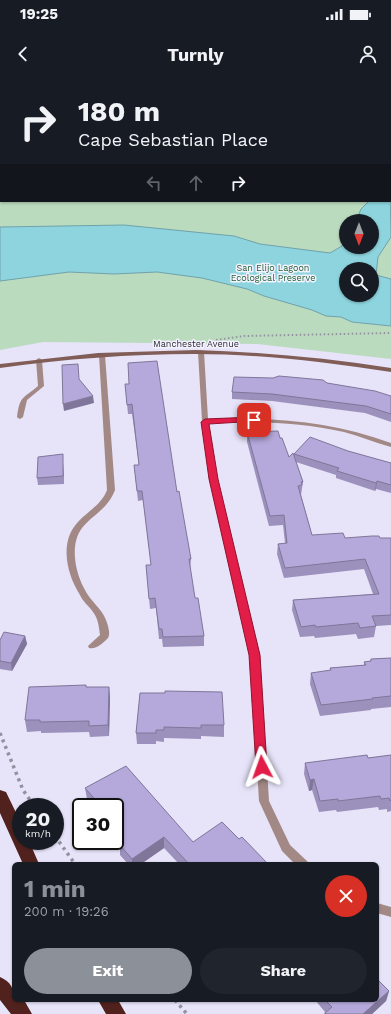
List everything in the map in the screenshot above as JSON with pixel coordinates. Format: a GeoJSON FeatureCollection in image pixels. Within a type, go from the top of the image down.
{"type":"FeatureCollection","features":[{"type":"Feature","properties":{"kind":"highway"},"geometry":{"type":"LineString","coordinates":[[0,796],[12,822]]}},
{"type":"Feature","properties":{"kind":"highway"},"geometry":{"type":"LineString","coordinates":[[25,850],[30,862]]}},
{"type":"Feature","properties":{"kind":"highway"},"geometry":{"type":"LineString","coordinates":[[0,986],[12,1001]]}},
{"type":"Feature","properties":{"kind":"highway"},"geometry":{"type":"LineString","coordinates":[[13,1002],[23,1014]]}},
{"type":"Feature","properties":{"kind":"highway"},"geometry":{"type":"LineString","coordinates":[[108,1002],[117,1014]]}},
{"type":"Feature","properties":{"kind":"main road","name":"Manchester Avenue"},"geometry":{"type":"LineString","coordinates":[[0,366],[39,360],[102,355],[201,352],[284,355],[341,361],[391,370]]}},
{"type":"Feature","properties":{"kind":"street"},"geometry":{"type":"LineString","coordinates":[[201,352],[205,422],[213,479],[255,655],[264,801],[286,848],[301,862]]}},
{"type":"Feature","properties":{"kind":"street"},"geometry":{"type":"LineString","coordinates":[[92,646],[105,636],[103,626],[98,612],[87,600],[73,571],[70,544],[75,532],[109,498],[111,490],[102,355]]}},
{"type":"Feature","properties":{"kind":"street"},"geometry":{"type":"LineString","coordinates":[[20,417],[22,401],[26,395],[41,386],[39,360]]}},
{"type":"Feature","properties":{"kind":"street"},"geometry":{"type":"LineString","coordinates":[[205,422],[265,419],[324,425],[370,437],[391,445]]}},
{"type":"Feature","properties":{"kind":"street"},"geometry":{"type":"LineString","coordinates":[[379,909],[391,912]]}},
{"type":"Feature","properties":{"kind":"path"},"geometry":{"type":"LineString","coordinates":[[210,340],[244,336],[375,332],[391,333]]}},
{"type":"Feature","properties":{"kind":"path"},"geometry":{"type":"LineString","coordinates":[[0,733],[23,790],[29,798]]}},
{"type":"Feature","properties":{"kind":"path"},"geometry":{"type":"LineString","coordinates":[[64,849],[74,862]]}},
{"type":"Feature","properties":{"kind":"path"},"geometry":{"type":"LineString","coordinates":[[177,1002],[187,1014]]}},
{"type":"Feature","properties":{"kind":"green space","name":"San Elijo Lagoon Ecological Preserve"},"geometry":{"type":"Polygon","coordinates":[[[0,202],[391,202],[391,359],[257,344],[43,342],[0,350],[0,202]]]}},
{"type":"Feature","properties":{"kind":"shaded area"},"geometry":{"type":"Polygon","coordinates":[[[368,202],[390,202],[391,237],[378,257],[377,262],[339,262],[339,302],[379,302],[379,276],[391,279],[391,326],[352,322],[341,317],[326,316],[247,289],[202,278],[157,272],[114,274],[69,272],[0,281],[0,227],[124,225],[234,236],[260,244],[330,253],[339,248],[339,254],[379,254],[379,214],[359,214],[361,209],[368,202]]]}},
{"type":"Feature","properties":{"kind":"building"},"geometry":{"type":"Polygon","coordinates":[[[157,361],[177,492],[179,491],[191,559],[189,559],[195,598],[198,598],[204,636],[163,637],[162,629],[159,629],[155,598],[149,599],[146,565],[151,565],[142,491],[137,491],[134,465],[139,465],[132,404],[127,405],[125,384],[129,384],[128,363],[157,361]]]}},
{"type":"Feature","properties":{"kind":"building"},"geometry":{"type":"Polygon","coordinates":[[[78,364],[79,379],[93,396],[63,404],[62,365],[78,364]]]}},
{"type":"Feature","properties":{"kind":"building"},"geometry":{"type":"Polygon","coordinates":[[[279,376],[323,380],[327,383],[375,391],[391,396],[391,414],[366,406],[272,394],[232,392],[234,377],[273,378],[279,376]]]}},
{"type":"Feature","properties":{"kind":"building"},"geometry":{"type":"Polygon","coordinates":[[[278,431],[289,457],[293,453],[303,482],[301,482],[302,485],[298,486],[312,535],[343,533],[345,538],[379,536],[380,538],[391,538],[391,615],[372,616],[376,626],[360,628],[358,623],[301,627],[293,600],[379,594],[365,559],[285,568],[278,544],[287,543],[284,515],[270,516],[247,432],[278,431]]]}},
{"type":"Feature","properties":{"kind":"building"},"geometry":{"type":"Polygon","coordinates":[[[310,437],[348,451],[391,463],[391,485],[377,481],[376,483],[337,471],[339,468],[294,454],[310,437]]]}},
{"type":"Feature","properties":{"kind":"building"},"geometry":{"type":"Polygon","coordinates":[[[63,454],[63,476],[37,478],[38,457],[63,454]]]}},
{"type":"Feature","properties":{"kind":"building"},"geometry":{"type":"Polygon","coordinates":[[[4,632],[25,636],[11,663],[0,661],[0,640],[4,632]]]}},
{"type":"Feature","properties":{"kind":"building"},"geometry":{"type":"Polygon","coordinates":[[[391,658],[391,696],[321,705],[311,673],[331,670],[330,668],[366,665],[364,662],[371,661],[371,659],[391,658]]]}},
{"type":"Feature","properties":{"kind":"building"},"geometry":{"type":"Polygon","coordinates":[[[86,685],[86,687],[109,687],[108,725],[89,726],[89,721],[40,722],[40,720],[25,720],[29,687],[86,685]]]}},
{"type":"Feature","properties":{"kind":"building"},"geometry":{"type":"Polygon","coordinates":[[[165,691],[222,692],[224,725],[201,725],[201,728],[164,727],[164,730],[156,730],[156,733],[136,733],[140,693],[165,693],[165,691]]]}},
{"type":"Feature","properties":{"kind":"building"},"geometry":{"type":"Polygon","coordinates":[[[367,755],[368,758],[391,755],[390,801],[389,798],[381,799],[380,796],[338,801],[338,799],[320,801],[314,779],[310,780],[305,763],[367,755]]]}},
{"type":"Feature","properties":{"kind":"building"},"geometry":{"type":"Polygon","coordinates":[[[126,766],[193,842],[222,822],[239,839],[242,837],[266,862],[187,862],[164,837],[132,859],[124,850],[124,798],[94,798],[85,788],[126,766]]]}},
{"type":"Feature","properties":{"kind":"building"},"geometry":{"type":"Polygon","coordinates":[[[379,981],[389,991],[379,1000],[379,981]]]}},
{"type":"Feature","properties":{"kind":"building"},"geometry":{"type":"Polygon","coordinates":[[[327,1002],[377,1002],[363,1014],[325,1013],[332,1007],[327,1002]]]}},
{"type":"Feature","properties":{"kind":"route"},"geometry":{"type":"LineString","coordinates":[[254,420],[205,422],[213,479],[255,655],[262,767]]}}]}
